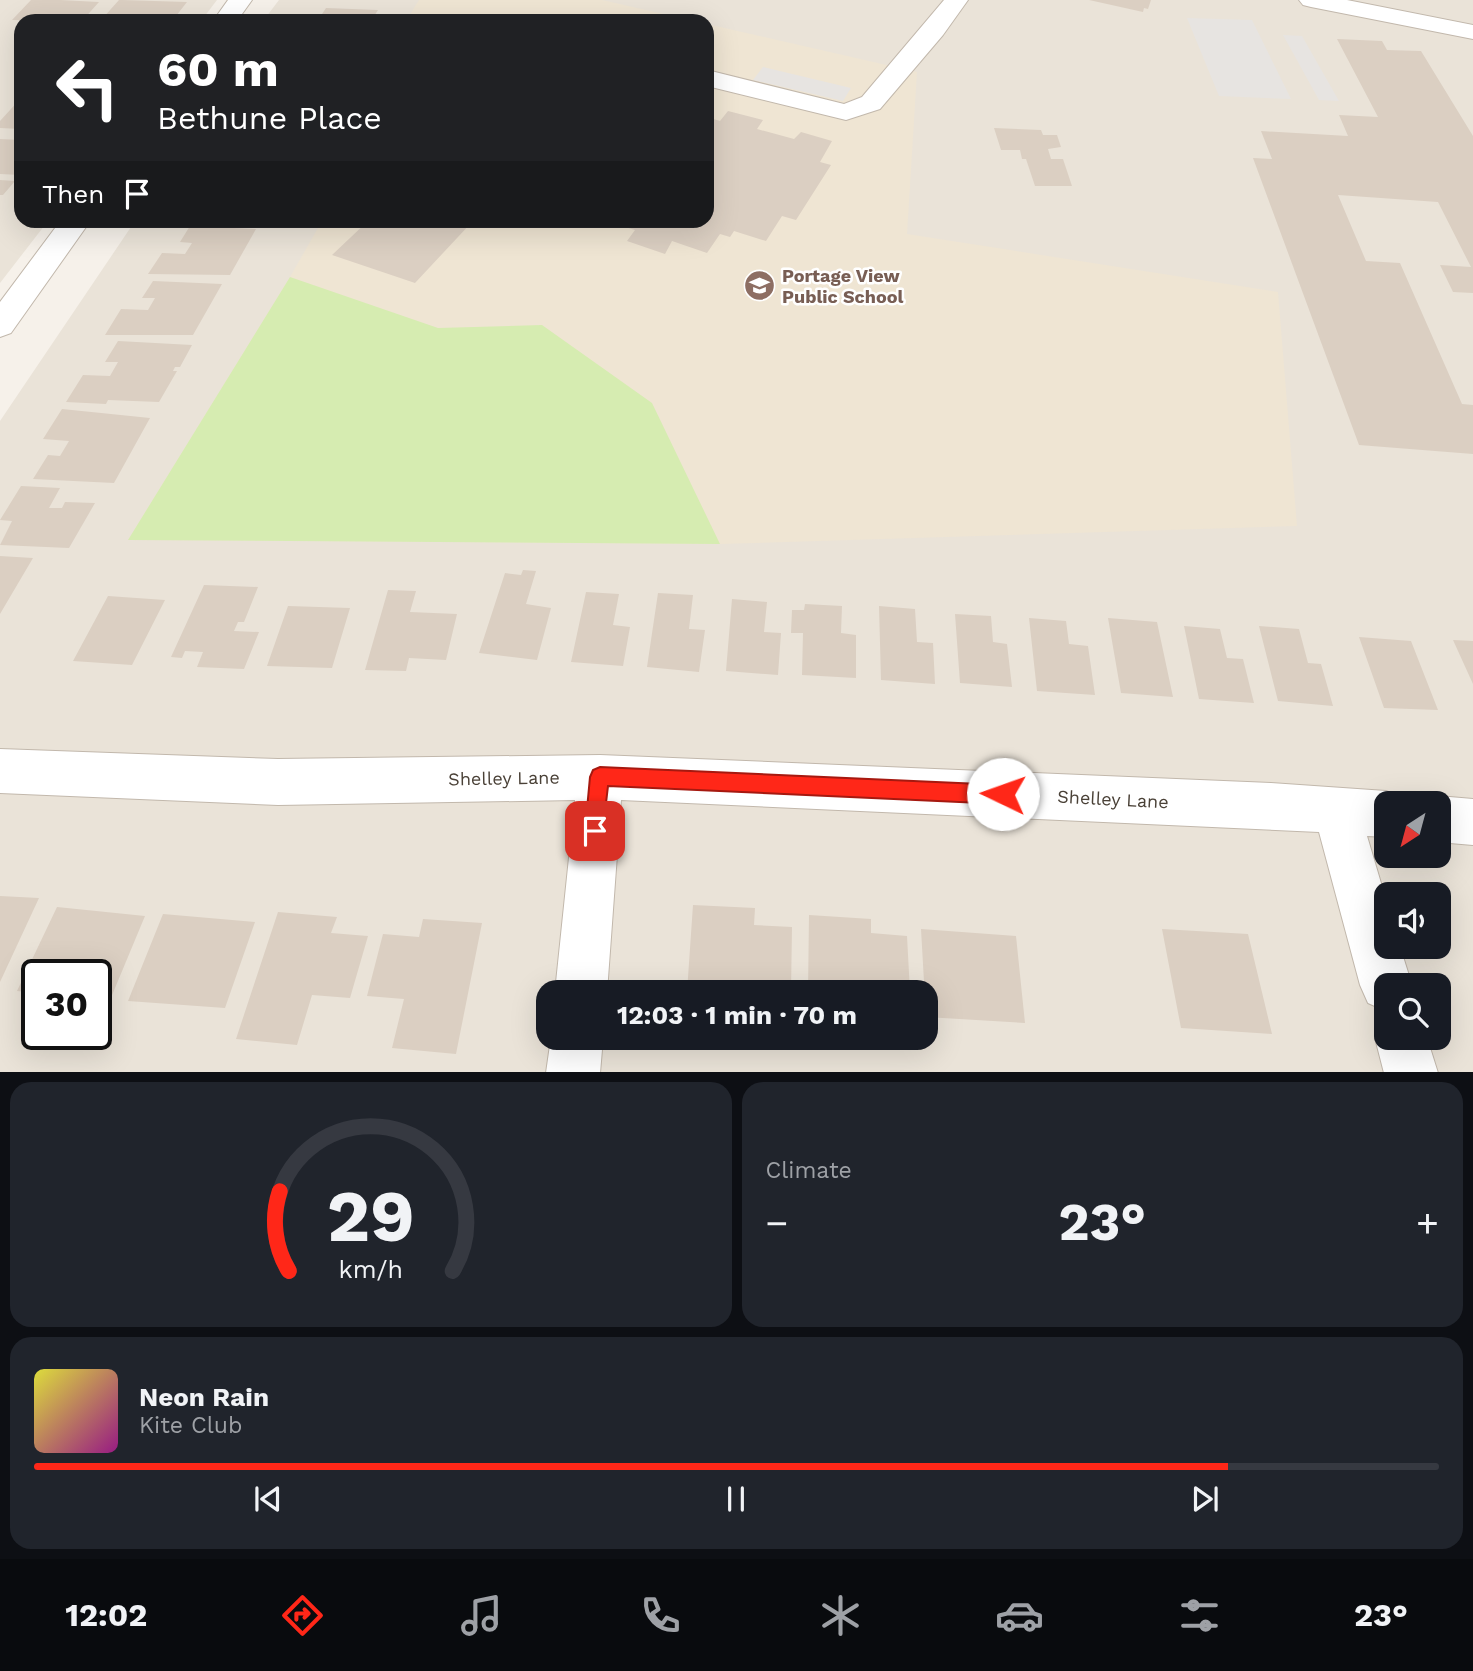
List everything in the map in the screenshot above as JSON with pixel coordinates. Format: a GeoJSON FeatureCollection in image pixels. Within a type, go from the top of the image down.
{"type":"FeatureCollection","features":[{"type":"Feature","properties":{"kind":"street"},"geometry":{"type":"LineString","coordinates":[[714,80],[846,112],[871,103],[934,30],[956,0]]}},
{"type":"Feature","properties":{"kind":"street"},"geometry":{"type":"LineString","coordinates":[[1311,0],[1473,32]]}},
{"type":"Feature","properties":{"kind":"street"},"geometry":{"type":"LineString","coordinates":[[0,326],[72,228]]}},
{"type":"Feature","properties":{"kind":"street","name":"Shelley Lane"},"geometry":{"type":"LineString","coordinates":[[0,771],[278,782],[600,777],[1374,813]]}},
{"type":"Feature","properties":{"kind":"street"},"geometry":{"type":"LineString","coordinates":[[582,980],[600,777]]}},
{"type":"Feature","properties":{"kind":"street"},"geometry":{"type":"LineString","coordinates":[[1336,810],[1383,973]]}},
{"type":"Feature","properties":{"kind":"street"},"geometry":{"type":"LineString","coordinates":[[1451,820],[1473,822]]}},
{"type":"Feature","properties":{"kind":"street"},"geometry":{"type":"LineString","coordinates":[[573,1072],[576,1050]]}},
{"type":"Feature","properties":{"kind":"street"},"geometry":{"type":"LineString","coordinates":[[1404,1050],[1411,1072]]}},
{"type":"Feature","properties":{"kind":"shaded area"},"geometry":{"type":"Polygon","coordinates":[[[0,0],[217,0],[206,14],[14,14],[14,228],[43,228],[0,283],[0,0]]]}},
{"type":"Feature","properties":{"kind":"shaded area"},"geometry":{"type":"Polygon","coordinates":[[[279,0],[1473,0],[1473,1072],[0,1072],[0,421],[130,228],[714,228],[714,14],[268,14],[279,0]]]}},
{"type":"Feature","properties":{"kind":"shaded area"},"geometry":{"type":"Polygon","coordinates":[[[419,0],[602,0],[663,14],[410,14],[419,0]]]}},
{"type":"Feature","properties":{"kind":"shaded area"},"geometry":{"type":"Polygon","coordinates":[[[1187,18],[1252,20],[1291,99],[1219,96],[1187,18]]]}},
{"type":"Feature","properties":{"kind":"shaded area","name":"Portage View Public School"},"geometry":{"type":"Polygon","coordinates":[[[714,26],[917,72],[907,234],[1278,292],[1297,526],[720,544],[128,540],[318,228],[714,228],[714,26]]]}},
{"type":"Feature","properties":{"kind":"shaded area"},"geometry":{"type":"Polygon","coordinates":[[[1283,35],[1302,36],[1339,101],[1319,100],[1283,35]]]}},
{"type":"Feature","properties":{"kind":"shaded area"},"geometry":{"type":"Polygon","coordinates":[[[763,67],[851,88],[843,101],[753,80],[763,67]]]}},
{"type":"Feature","properties":{"kind":"green space"},"geometry":{"type":"Polygon","coordinates":[[[290,277],[438,328],[542,325],[652,403],[720,544],[128,540],[290,277]]]}},
{"type":"Feature","properties":{"kind":"building"},"geometry":{"type":"Polygon","coordinates":[[[31,0],[99,2],[88,14],[18,14],[31,0]]]}},
{"type":"Feature","properties":{"kind":"building"},"geometry":{"type":"Polygon","coordinates":[[[119,0],[187,2],[178,14],[106,14],[119,0]]]}},
{"type":"Feature","properties":{"kind":"building"},"geometry":{"type":"Polygon","coordinates":[[[1089,0],[1151,0],[1148,9],[1144,8],[1143,12],[1089,0]]]}},
{"type":"Feature","properties":{"kind":"building"},"geometry":{"type":"Polygon","coordinates":[[[326,8],[378,10],[375,14],[322,14],[326,8]]]}},
{"type":"Feature","properties":{"kind":"building"},"geometry":{"type":"Polygon","coordinates":[[[1337,39],[1382,41],[1387,50],[1421,51],[1473,136],[1473,293],[1453,292],[1440,265],[1471,267],[1438,202],[1338,195],[1366,261],[1400,263],[1462,404],[1473,405],[1473,454],[1359,445],[1253,158],[1272,159],[1261,131],[1348,136],[1339,115],[1378,117],[1337,39]]]}},
{"type":"Feature","properties":{"kind":"building"},"geometry":{"type":"Polygon","coordinates":[[[14,106],[14,129],[0,128],[0,121],[14,106]]]}},
{"type":"Feature","properties":{"kind":"building"},"geometry":{"type":"Polygon","coordinates":[[[728,111],[763,120],[757,129],[794,139],[801,132],[832,141],[820,162],[831,165],[796,220],[782,216],[766,241],[734,231],[730,237],[720,234],[707,253],[672,241],[665,254],[627,241],[635,230],[629,228],[714,228],[714,119],[720,121],[728,111]]]}},
{"type":"Feature","properties":{"kind":"building"},"geometry":{"type":"Polygon","coordinates":[[[994,128],[1041,130],[1043,135],[1057,135],[1061,147],[1048,149],[1051,159],[1063,159],[1072,186],[1035,186],[1020,150],[1001,150],[994,128]]]}},
{"type":"Feature","properties":{"kind":"building"},"geometry":{"type":"Polygon","coordinates":[[[0,139],[14,140],[14,175],[0,174],[0,139]]]}},
{"type":"Feature","properties":{"kind":"building"},"geometry":{"type":"Polygon","coordinates":[[[0,180],[14,181],[3,195],[0,195],[0,180]]]}},
{"type":"Feature","properties":{"kind":"building"},"geometry":{"type":"Polygon","coordinates":[[[189,228],[256,229],[230,275],[148,274],[162,253],[185,254],[192,243],[180,242],[189,228]]]}},
{"type":"Feature","properties":{"kind":"building"},"geometry":{"type":"Polygon","coordinates":[[[361,228],[466,228],[415,283],[332,255],[361,228]]]}},
{"type":"Feature","properties":{"kind":"building"},"geometry":{"type":"Polygon","coordinates":[[[153,281],[222,284],[193,335],[105,335],[121,309],[148,310],[155,298],[142,298],[153,281]]]}},
{"type":"Feature","properties":{"kind":"building"},"geometry":{"type":"Polygon","coordinates":[[[118,341],[192,345],[180,367],[175,367],[173,371],[177,371],[159,402],[66,402],[83,375],[110,376],[118,362],[105,362],[118,341]]]}},
{"type":"Feature","properties":{"kind":"building"},"geometry":{"type":"Polygon","coordinates":[[[62,409],[150,418],[114,483],[33,479],[48,455],[60,456],[69,441],[43,439],[62,409]]]}},
{"type":"Feature","properties":{"kind":"building"},"geometry":{"type":"Polygon","coordinates":[[[21,486],[60,488],[49,508],[62,508],[65,502],[95,503],[69,548],[0,545],[12,521],[0,520],[21,486]]]}},
{"type":"Feature","properties":{"kind":"building"},"geometry":{"type":"Polygon","coordinates":[[[0,556],[33,558],[0,614],[0,556]]]}},
{"type":"Feature","properties":{"kind":"building"},"geometry":{"type":"Polygon","coordinates":[[[523,570],[536,571],[526,604],[551,608],[537,660],[479,653],[505,573],[521,575],[523,570]]]}},
{"type":"Feature","properties":{"kind":"building"},"geometry":{"type":"Polygon","coordinates":[[[204,585],[258,587],[244,622],[238,622],[234,631],[259,632],[244,669],[197,667],[203,652],[185,651],[182,658],[171,657],[204,585]]]}},
{"type":"Feature","properties":{"kind":"building"},"geometry":{"type":"Polygon","coordinates":[[[388,590],[416,591],[410,612],[457,614],[446,660],[409,658],[406,671],[365,670],[388,590]]]}},
{"type":"Feature","properties":{"kind":"building"},"geometry":{"type":"Polygon","coordinates":[[[586,592],[619,594],[613,625],[630,627],[623,666],[571,662],[586,592]]]}},
{"type":"Feature","properties":{"kind":"building"},"geometry":{"type":"Polygon","coordinates":[[[658,593],[693,595],[689,629],[705,630],[699,672],[647,667],[658,593]]]}},
{"type":"Feature","properties":{"kind":"building"},"geometry":{"type":"Polygon","coordinates":[[[108,596],[165,600],[132,665],[73,661],[108,596]]]}},
{"type":"Feature","properties":{"kind":"building"},"geometry":{"type":"Polygon","coordinates":[[[732,599],[767,602],[764,632],[781,633],[778,675],[726,671],[732,599]]]}},
{"type":"Feature","properties":{"kind":"building"},"geometry":{"type":"Polygon","coordinates":[[[805,604],[842,606],[841,633],[856,635],[856,678],[802,675],[803,633],[791,633],[792,610],[804,610],[805,604]]]}},
{"type":"Feature","properties":{"kind":"building"},"geometry":{"type":"Polygon","coordinates":[[[288,606],[350,608],[332,668],[267,666],[288,606]]]}},
{"type":"Feature","properties":{"kind":"building"},"geometry":{"type":"Polygon","coordinates":[[[879,606],[915,609],[917,642],[933,643],[935,684],[881,680],[879,606]]]}},
{"type":"Feature","properties":{"kind":"building"},"geometry":{"type":"Polygon","coordinates":[[[955,614],[991,616],[993,642],[1007,644],[1012,687],[960,683],[955,614]]]}},
{"type":"Feature","properties":{"kind":"building"},"geometry":{"type":"Polygon","coordinates":[[[1029,618],[1066,621],[1069,644],[1088,646],[1095,695],[1037,691],[1029,618]]]}},
{"type":"Feature","properties":{"kind":"building"},"geometry":{"type":"Polygon","coordinates":[[[1108,618],[1157,622],[1173,697],[1121,693],[1108,618]]]}},
{"type":"Feature","properties":{"kind":"building"},"geometry":{"type":"Polygon","coordinates":[[[1184,626],[1220,629],[1227,658],[1243,659],[1254,703],[1199,699],[1184,626]]]}},
{"type":"Feature","properties":{"kind":"building"},"geometry":{"type":"Polygon","coordinates":[[[1259,626],[1299,629],[1308,663],[1321,664],[1333,706],[1278,701],[1259,626]]]}},
{"type":"Feature","properties":{"kind":"building"},"geometry":{"type":"Polygon","coordinates":[[[1359,637],[1411,641],[1438,710],[1384,708],[1359,637]]]}},
{"type":"Feature","properties":{"kind":"building"},"geometry":{"type":"Polygon","coordinates":[[[1453,640],[1473,641],[1473,684],[1453,640]]]}},
{"type":"Feature","properties":{"kind":"building"},"geometry":{"type":"Polygon","coordinates":[[[0,896],[39,898],[0,982],[0,896]]]}},
{"type":"Feature","properties":{"kind":"building"},"geometry":{"type":"Polygon","coordinates":[[[693,905],[755,908],[754,925],[792,927],[791,980],[688,980],[693,905]]]}},
{"type":"Feature","properties":{"kind":"building"},"geometry":{"type":"Polygon","coordinates":[[[57,907],[145,916],[112,995],[112,959],[32,959],[57,907]]]}},
{"type":"Feature","properties":{"kind":"building"},"geometry":{"type":"Polygon","coordinates":[[[278,912],[337,917],[331,933],[368,936],[350,998],[312,995],[297,1045],[236,1039],[278,912]]]}},
{"type":"Feature","properties":{"kind":"building"},"geometry":{"type":"Polygon","coordinates":[[[163,914],[255,922],[225,1008],[128,1001],[163,914]]]}},
{"type":"Feature","properties":{"kind":"building"},"geometry":{"type":"Polygon","coordinates":[[[809,915],[871,919],[871,933],[907,936],[909,980],[808,980],[809,915]]]}},
{"type":"Feature","properties":{"kind":"building"},"geometry":{"type":"Polygon","coordinates":[[[423,919],[482,923],[456,1054],[392,1048],[404,999],[367,996],[383,934],[419,937],[423,919]]]}},
{"type":"Feature","properties":{"kind":"building"},"geometry":{"type":"Polygon","coordinates":[[[921,929],[1016,936],[1025,1023],[938,1018],[938,980],[924,980],[921,929]]]}},
{"type":"Feature","properties":{"kind":"building"},"geometry":{"type":"Polygon","coordinates":[[[1162,929],[1248,934],[1272,1034],[1181,1028],[1162,929]]]}},
{"type":"Feature","properties":{"kind":"place","name":"Portage View Public School"},"geometry":{"type":"Point","coordinates":[759,285]}},
{"type":"Feature","properties":{"kind":"route"},"geometry":{"type":"LineString","coordinates":[[595,831],[600,777],[1003,794]]}}]}
